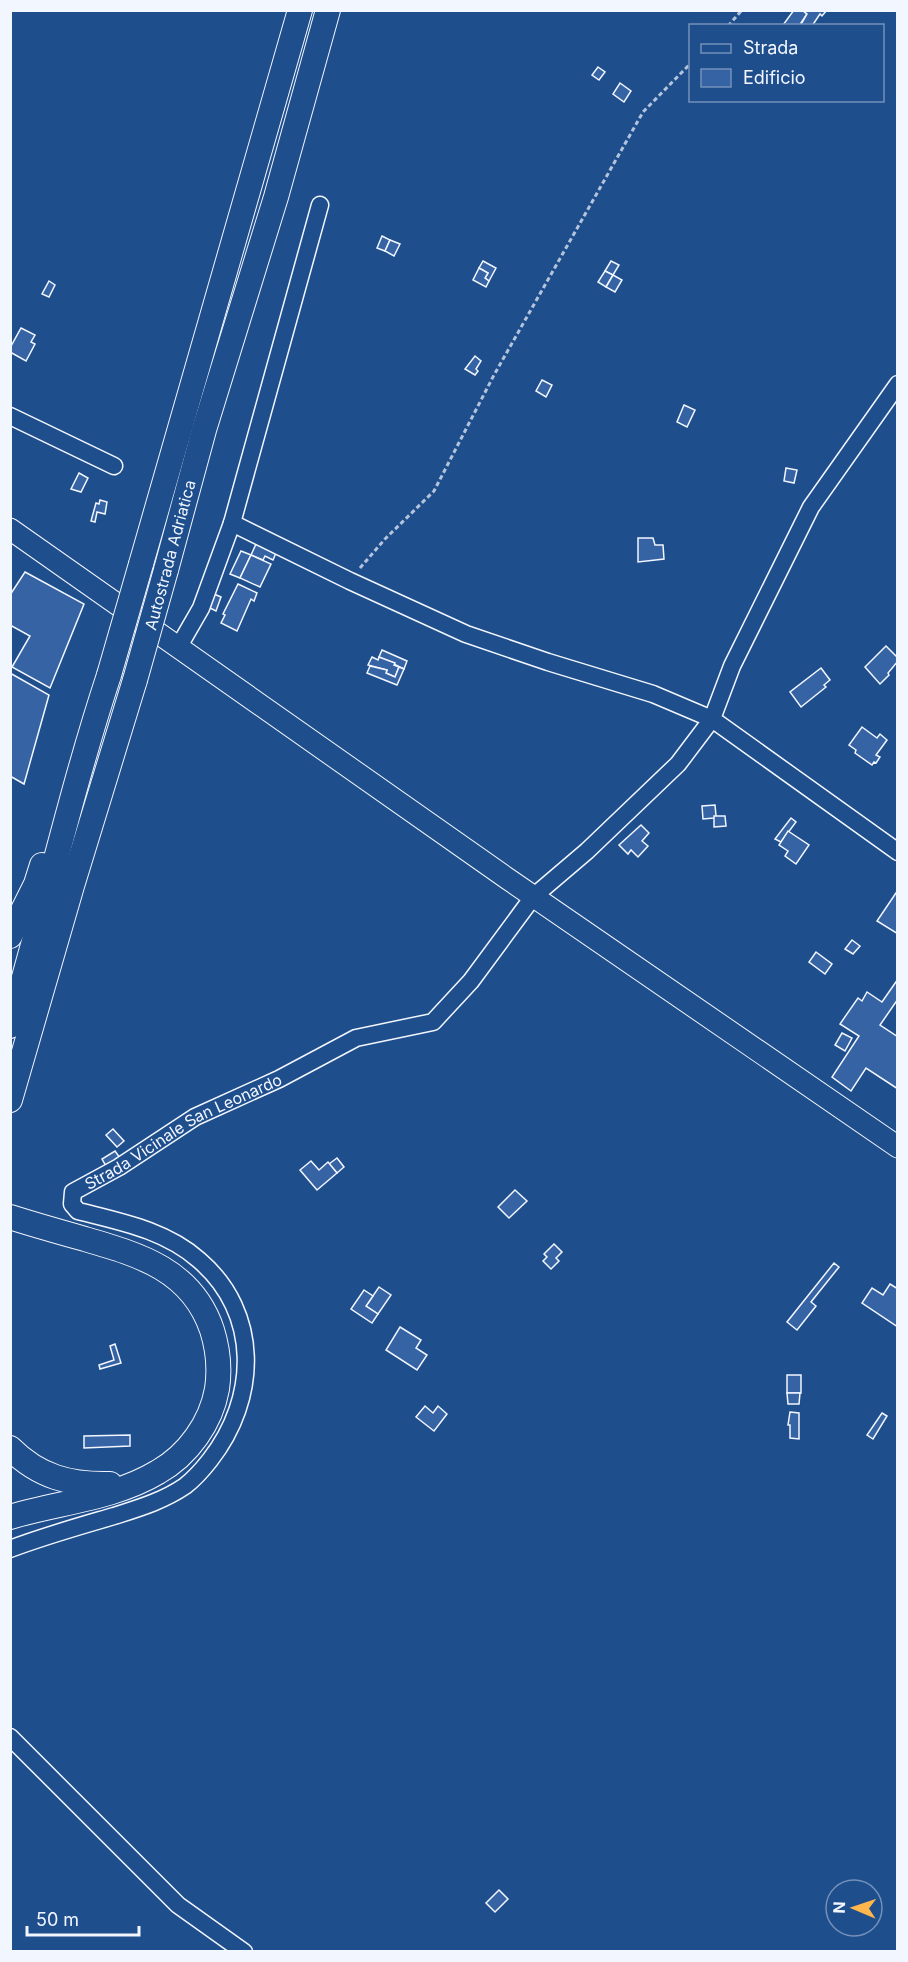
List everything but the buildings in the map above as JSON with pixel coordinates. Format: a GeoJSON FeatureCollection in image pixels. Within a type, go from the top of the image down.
{"type":"FeatureCollection","features":[{"type":"Feature","properties":{"kind":"highway","name":"Autostrada Adriatica"},"geometry":{"type":"LineString","coordinates":[[10,1026],[37,936],[96,713],[109,675],[300,10]]}},
{"type":"Feature","properties":{"kind":"highway","name":"Autostrada Adriatica"},"geometry":{"type":"LineString","coordinates":[[10,1100],[135,680],[204,430],[276,197],[328,10]]}},
{"type":"Feature","properties":{"kind":"highway"},"geometry":{"type":"LineString","coordinates":[[10,936],[36,884],[80,751],[96,713]]}},
{"type":"Feature","properties":{"kind":"highway"},"geometry":{"type":"LineString","coordinates":[[10,1217],[118,1249],[156,1263],[182,1282],[194,1296],[209,1322],[218,1357],[219,1377],[208,1416],[186,1450],[166,1467],[121,1491],[10,1517]]}},
{"type":"Feature","properties":{"kind":"highway"},"geometry":{"type":"LineString","coordinates":[[10,1448],[30,1465],[69,1482],[111,1484],[142,1479]]}},
{"type":"Feature","properties":{"kind":"main road"},"geometry":{"type":"LineString","coordinates":[[10,529],[533,897],[897,1147]]}},
{"type":"Feature","properties":{"kind":"street"},"geometry":{"type":"LineString","coordinates":[[178,648],[201,608],[232,523],[320,205]]}},
{"type":"Feature","properties":{"kind":"street"},"geometry":{"type":"LineString","coordinates":[[533,897],[587,851],[678,764],[712,720],[732,666],[811,507],[897,384]]}},
{"type":"Feature","properties":{"kind":"street"},"geometry":{"type":"LineString","coordinates":[[10,416],[114,466]]}},
{"type":"Feature","properties":{"kind":"street"},"geometry":{"type":"LineString","coordinates":[[232,523],[350,581],[466,634],[653,694],[712,720],[897,852]]}},
{"type":"Feature","properties":{"kind":"street","name":"Strada Vicinale San Leonardo"},"geometry":{"type":"LineString","coordinates":[[10,1549],[145,1506],[168,1497],[188,1484],[220,1447],[233,1424],[242,1399],[247,1372],[245,1345],[236,1310],[219,1280],[199,1260],[159,1234],[138,1226],[78,1211],[72,1204],[73,1192],[119,1167],[195,1117],[279,1079],[356,1038],[433,1022],[471,981],[533,897]]}},
{"type":"Feature","properties":{"kind":"street"},"geometry":{"type":"LineString","coordinates":[[11,1739],[178,1905],[244,1952]]}},
{"type":"Feature","properties":{"kind":"path"},"geometry":{"type":"LineString","coordinates":[[730,24],[742,10]]}},
{"type":"Feature","properties":{"kind":"path"},"geometry":{"type":"LineString","coordinates":[[350,581],[385,539],[434,491],[494,375],[643,112],[689,65]]}}]}
